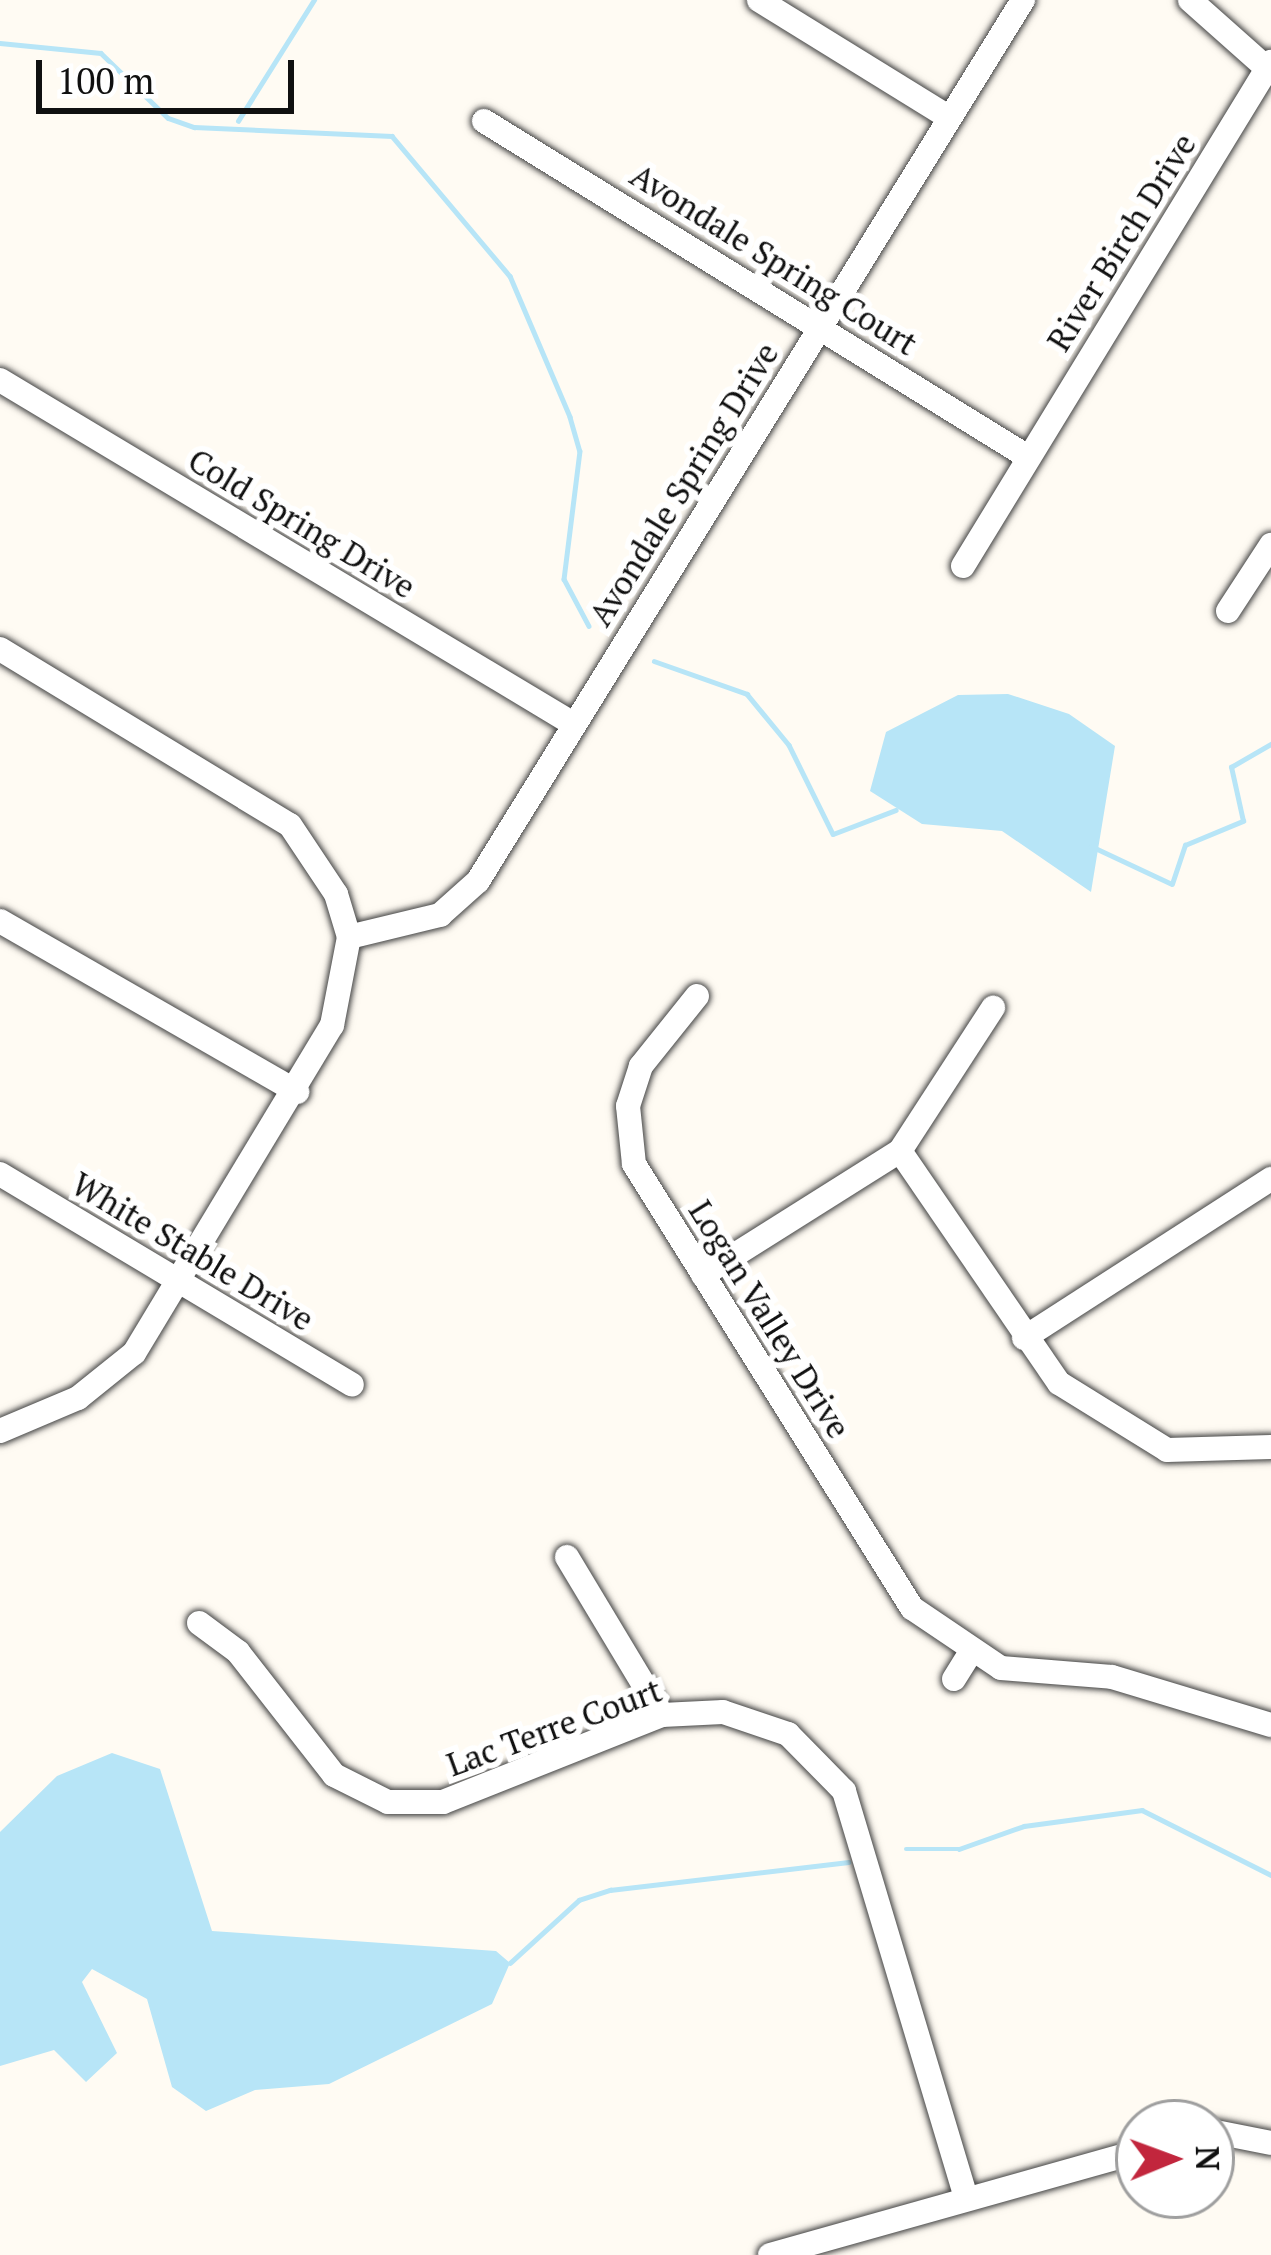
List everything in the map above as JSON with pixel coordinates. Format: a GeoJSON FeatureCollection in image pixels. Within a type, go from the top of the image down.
{"type":"FeatureCollection","features":[{"type":"Feature","properties":{"kind":"street"},"geometry":{"type":"LineString","coordinates":[[759,0],[947,116]]}},
{"type":"Feature","properties":{"kind":"street","name":"Avondale Spring Drive"},"geometry":{"type":"LineString","coordinates":[[349,937],[459,902],[1023,0]]}},
{"type":"Feature","properties":{"kind":"street"},"geometry":{"type":"LineString","coordinates":[[1190,0],[1270,68]]}},
{"type":"Feature","properties":{"kind":"street","name":"River Birch Drive"},"geometry":{"type":"LineString","coordinates":[[963,566],[1270,68]]}},
{"type":"Feature","properties":{"kind":"street","name":"Avondale Spring Court"},"geometry":{"type":"LineString","coordinates":[[484,121],[1028,457]]}},
{"type":"Feature","properties":{"kind":"street","name":"Cold Spring Drive"},"geometry":{"type":"LineString","coordinates":[[0,380],[570,722]]}},
{"type":"Feature","properties":{"kind":"street"},"geometry":{"type":"LineString","coordinates":[[1228,611],[1271,544]]}},
{"type":"Feature","properties":{"kind":"street"},"geometry":{"type":"LineString","coordinates":[[0,650],[290,825],[336,894],[349,937],[341,1001],[297,1092],[180,1281],[115,1373],[0,1431]]}},
{"type":"Feature","properties":{"kind":"street"},"geometry":{"type":"LineString","coordinates":[[0,920],[297,1092]]}},
{"type":"Feature","properties":{"kind":"street","name":"Logan Valley Drive"},"geometry":{"type":"LineString","coordinates":[[697,996],[641,1066],[628,1106],[634,1164],[912,1608],[970,1652],[1032,1676],[1112,1677],[1271,1725]]}},
{"type":"Feature","properties":{"kind":"street"},"geometry":{"type":"LineString","coordinates":[[704,1275],[900,1151],[993,1008]]}},
{"type":"Feature","properties":{"kind":"street"},"geometry":{"type":"LineString","coordinates":[[900,1151],[1059,1383],[1167,1450],[1271,1447]]}},
{"type":"Feature","properties":{"kind":"street","name":"White Stable Drive"},"geometry":{"type":"LineString","coordinates":[[0,1174],[352,1384]]}},
{"type":"Feature","properties":{"kind":"street"},"geometry":{"type":"LineString","coordinates":[[1024,1338],[1271,1179]]}},
{"type":"Feature","properties":{"kind":"street"},"geometry":{"type":"LineString","coordinates":[[567,1557],[662,1715]]}},
{"type":"Feature","properties":{"kind":"street","name":"Lac Terre Court"},"geometry":{"type":"LineString","coordinates":[[200,1623],[238,1652],[334,1775],[388,1802],[443,1802],[662,1715],[757,1719],[804,1747],[844,1791],[966,2198]]}},
{"type":"Feature","properties":{"kind":"street"},"geometry":{"type":"LineString","coordinates":[[954,1679],[970,1652]]}},
{"type":"Feature","properties":{"kind":"street"},"geometry":{"type":"LineString","coordinates":[[1235,2136],[1271,2143]]}},
{"type":"Feature","properties":{"kind":"street"},"geometry":{"type":"LineString","coordinates":[[770,2255],[1115,2158]]}},
{"type":"Feature","properties":{"kind":"water"},"geometry":{"type":"Polygon","coordinates":[[[1008,694],[1069,714],[1115,746],[1091,892],[1002,831],[922,824],[870,791],[886,732],[958,695],[1008,694]]]}},
{"type":"Feature","properties":{"kind":"water"},"geometry":{"type":"Polygon","coordinates":[[[112,1753],[160,1769],[212,1931],[496,1951],[510,1963],[492,2004],[329,2084],[255,2090],[206,2111],[172,2087],[147,1999],[92,1969],[82,1982],[117,2053],[86,2082],[54,2050],[0,2066],[0,1832],[57,1776],[112,1753]]]}},
{"type":"Feature","properties":{"kind":"waterway"},"geometry":{"type":"LineString","coordinates":[[238,121],[314,0]]}},
{"type":"Feature","properties":{"kind":"waterway"},"geometry":{"type":"LineString","coordinates":[[0,43],[101,53],[168,118],[194,127],[392,136],[510,276],[570,417],[580,451],[564,579],[589,626]]}},
{"type":"Feature","properties":{"kind":"waterway"},"geometry":{"type":"LineString","coordinates":[[654,661],[747,694],[789,745],[833,834],[896,810]]}},
{"type":"Feature","properties":{"kind":"waterway"},"geometry":{"type":"LineString","coordinates":[[1091,846],[1172,884],[1185,845],[1243,821],[1231,767],[1271,744]]}},
{"type":"Feature","properties":{"kind":"waterway"},"geometry":{"type":"LineString","coordinates":[[906,1849],[959,1849],[1024,1826],[1142,1810],[1271,1875]]}},
{"type":"Feature","properties":{"kind":"waterway"},"geometry":{"type":"LineString","coordinates":[[510,1963],[579,1900],[610,1890],[848,1862]]}}]}
